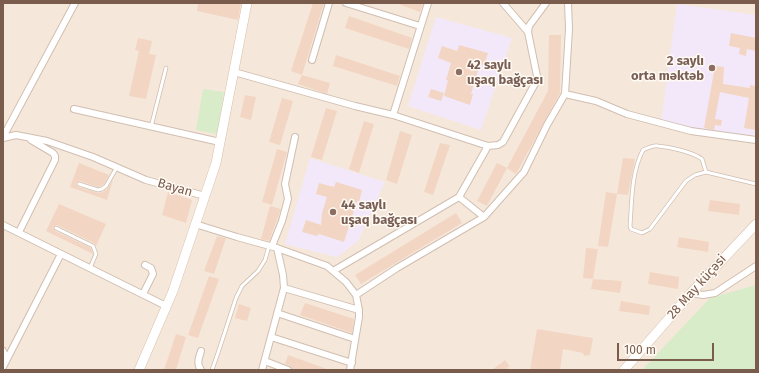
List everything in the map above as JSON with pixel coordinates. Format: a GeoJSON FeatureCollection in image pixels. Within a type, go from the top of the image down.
{"type":"FeatureCollection","features":[{"type":"Feature","properties":{"kind":"street"},"geometry":{"type":"LineString","coordinates":[[3,138],[75,3]]}},
{"type":"Feature","properties":{"kind":"street","name":"Bayan"},"geometry":{"type":"LineString","coordinates":[[3,138],[16,135],[47,141],[93,157],[146,180],[205,196],[216,163],[247,3]]}},
{"type":"Feature","properties":{"kind":"street"},"geometry":{"type":"LineString","coordinates":[[312,60],[329,3]]}},
{"type":"Feature","properties":{"kind":"street"},"geometry":{"type":"LineString","coordinates":[[346,3],[420,26]]}},
{"type":"Feature","properties":{"kind":"street"},"geometry":{"type":"LineString","coordinates":[[393,115],[428,3]]}},
{"type":"Feature","properties":{"kind":"street"},"geometry":{"type":"LineString","coordinates":[[503,3],[528,32]]}},
{"type":"Feature","properties":{"kind":"street"},"geometry":{"type":"LineString","coordinates":[[234,72],[355,106],[393,115],[488,146],[498,145],[503,142],[537,80],[528,32],[529,26],[546,3]]}},
{"type":"Feature","properties":{"kind":"street"},"geometry":{"type":"LineString","coordinates":[[356,295],[397,268],[484,217],[524,172],[565,94],[568,3]]}},
{"type":"Feature","properties":{"kind":"street"},"geometry":{"type":"LineString","coordinates":[[565,94],[596,101],[627,114],[691,131],[756,140]]}},
{"type":"Feature","properties":{"kind":"street"},"geometry":{"type":"LineString","coordinates":[[74,110],[220,142]]}},
{"type":"Feature","properties":{"kind":"street"},"geometry":{"type":"LineString","coordinates":[[19,232],[55,160],[53,152],[26,136]]}},
{"type":"Feature","properties":{"kind":"street"},"geometry":{"type":"LineString","coordinates":[[262,370],[284,288],[283,275],[273,247],[288,199],[285,184],[295,137]]}},
{"type":"Feature","properties":{"kind":"street"},"geometry":{"type":"LineString","coordinates":[[333,271],[458,197],[488,146]]}},
{"type":"Feature","properties":{"kind":"street"},"geometry":{"type":"LineString","coordinates":[[139,370],[173,291],[205,196]]}},
{"type":"Feature","properties":{"kind":"street"},"geometry":{"type":"LineString","coordinates":[[458,197],[484,217]]}},
{"type":"Feature","properties":{"kind":"street"},"geometry":{"type":"LineString","coordinates":[[3,224],[166,306]]}},
{"type":"Feature","properties":{"kind":"street"},"geometry":{"type":"LineString","coordinates":[[195,224],[273,247],[327,266],[346,282],[356,295],[359,310],[350,370]]}},
{"type":"Feature","properties":{"kind":"street","name":"28 May küçəsi"},"geometry":{"type":"LineString","coordinates":[[624,370],[691,293],[756,224]]}},
{"type":"Feature","properties":{"kind":"street"},"geometry":{"type":"LineString","coordinates":[[3,368],[61,254]]}},
{"type":"Feature","properties":{"kind":"street"},"geometry":{"type":"LineString","coordinates":[[143,294],[153,274],[151,268],[145,265]]}},
{"type":"Feature","properties":{"kind":"street"},"geometry":{"type":"LineString","coordinates":[[691,293],[704,295],[714,294],[756,266]]}},
{"type":"Feature","properties":{"kind":"street"},"geometry":{"type":"LineString","coordinates":[[284,288],[359,310]]}},
{"type":"Feature","properties":{"kind":"street"},"geometry":{"type":"LineString","coordinates":[[277,313],[355,339]]}},
{"type":"Feature","properties":{"kind":"street"},"geometry":{"type":"LineString","coordinates":[[271,337],[352,363]]}},
{"type":"Feature","properties":{"kind":"street"},"geometry":{"type":"LineString","coordinates":[[3,351],[8,359]]}},
{"type":"Feature","properties":{"kind":"street"},"geometry":{"type":"LineString","coordinates":[[201,351],[198,362],[201,370]]}},
{"type":"Feature","properties":{"kind":"street"},"geometry":{"type":"LineString","coordinates":[[265,361],[288,370]]}},
{"type":"Feature","properties":{"kind":"lane"},"geometry":{"type":"LineString","coordinates":[[151,127],[166,68]]}},
{"type":"Feature","properties":{"kind":"lane"},"geometry":{"type":"LineString","coordinates":[[706,172],[702,159],[693,154],[658,146],[651,146],[643,150],[637,164],[633,191],[631,229],[642,233],[650,230],[686,181],[695,175],[706,172],[756,184]]}},
{"type":"Feature","properties":{"kind":"lane"},"geometry":{"type":"LineString","coordinates":[[79,184],[98,190],[102,189],[117,167]]}},
{"type":"Feature","properties":{"kind":"lane"},"geometry":{"type":"LineString","coordinates":[[56,228],[93,246],[96,254],[90,268]]}},
{"type":"Feature","properties":{"kind":"lane"},"geometry":{"type":"LineString","coordinates":[[212,370],[236,298],[242,286],[258,271],[273,247]]}},
{"type":"Feature","properties":{"kind":"shaded area"},"geometry":{"type":"Polygon","coordinates":[[[3,3],[756,3],[756,370],[3,370],[3,3]]]}},
{"type":"Feature","properties":{"kind":"shaded area","name":"2 saylı orta məktəb"},"geometry":{"type":"Polygon","coordinates":[[[677,4],[756,15],[756,139],[715,133],[661,122],[677,4]]]}},
{"type":"Feature","properties":{"kind":"shaded area","name":"42 saylı uşaq bağçası"},"geometry":{"type":"Polygon","coordinates":[[[436,17],[512,38],[481,130],[408,106],[436,17]]]}},
{"type":"Feature","properties":{"kind":"shaded area","name":"44 saylı uşaq bağçası"},"geometry":{"type":"Polygon","coordinates":[[[310,158],[385,182],[358,241],[337,257],[285,244],[310,158]]]}},
{"type":"Feature","properties":{"kind":"green space"},"geometry":{"type":"Polygon","coordinates":[[[203,89],[224,92],[217,134],[196,130],[203,89]]]}},
{"type":"Feature","properties":{"kind":"green space"},"geometry":{"type":"Polygon","coordinates":[[[756,285],[756,370],[642,370],[710,298],[756,285]]]}},
{"type":"Feature","properties":{"kind":"building"},"geometry":{"type":"Polygon","coordinates":[[[198,3],[241,3],[238,20],[197,11],[198,3]]]}},
{"type":"Feature","properties":{"kind":"building"},"geometry":{"type":"Polygon","coordinates":[[[313,3],[324,3],[302,75],[291,71],[313,3]]]}},
{"type":"Feature","properties":{"kind":"building"},"geometry":{"type":"Polygon","coordinates":[[[396,3],[423,3],[420,12],[396,3]]]}},
{"type":"Feature","properties":{"kind":"building"},"geometry":{"type":"Polygon","coordinates":[[[349,16],[412,38],[409,49],[345,28],[349,16]]]}},
{"type":"Feature","properties":{"kind":"building"},"geometry":{"type":"Polygon","coordinates":[[[731,33],[756,38],[756,51],[747,49],[746,56],[739,54],[740,48],[729,46],[731,33]]]}},
{"type":"Feature","properties":{"kind":"building"},"geometry":{"type":"Polygon","coordinates":[[[549,35],[561,35],[560,93],[516,174],[507,168],[548,91],[549,35]]]}},
{"type":"Feature","properties":{"kind":"building"},"geometry":{"type":"Polygon","coordinates":[[[138,38],[152,41],[149,54],[156,55],[146,99],[129,96],[139,51],[135,50],[138,38]]]}},
{"type":"Feature","properties":{"kind":"building"},"geometry":{"type":"Polygon","coordinates":[[[459,45],[488,53],[484,65],[480,64],[471,94],[473,94],[470,105],[444,96],[448,80],[446,80],[451,63],[438,58],[442,46],[457,51],[459,45]]]}},
{"type":"Feature","properties":{"kind":"building"},"geometry":{"type":"Polygon","coordinates":[[[336,55],[400,76],[397,86],[333,66],[336,55]]]}},
{"type":"Feature","properties":{"kind":"building"},"geometry":{"type":"Polygon","coordinates":[[[715,66],[724,67],[723,84],[750,88],[750,85],[756,86],[756,130],[744,128],[749,98],[720,92],[715,119],[722,120],[721,126],[715,125],[714,130],[704,128],[715,66]]]}},
{"type":"Feature","properties":{"kind":"building"},"geometry":{"type":"Polygon","coordinates":[[[302,75],[330,83],[327,94],[298,84],[302,75]]]}},
{"type":"Feature","properties":{"kind":"building"},"geometry":{"type":"Polygon","coordinates":[[[431,89],[444,93],[441,101],[428,97],[431,89]]]}},
{"type":"Feature","properties":{"kind":"building"},"geometry":{"type":"Polygon","coordinates":[[[245,95],[256,97],[251,120],[240,117],[245,95]]]}},
{"type":"Feature","properties":{"kind":"building"},"geometry":{"type":"Polygon","coordinates":[[[282,98],[293,101],[280,145],[269,142],[282,98]]]}},
{"type":"Feature","properties":{"kind":"building"},"geometry":{"type":"Polygon","coordinates":[[[326,108],[337,111],[322,160],[311,157],[326,108]]]}},
{"type":"Feature","properties":{"kind":"building"},"geometry":{"type":"Polygon","coordinates":[[[364,121],[374,124],[359,173],[349,169],[364,121]]]}},
{"type":"Feature","properties":{"kind":"building"},"geometry":{"type":"Polygon","coordinates":[[[400,131],[412,135],[397,184],[386,180],[400,131]]]}},
{"type":"Feature","properties":{"kind":"building"},"geometry":{"type":"Polygon","coordinates":[[[440,143],[450,145],[433,195],[424,192],[440,143]]]}},
{"type":"Feature","properties":{"kind":"building"},"geometry":{"type":"Polygon","coordinates":[[[277,149],[287,152],[272,205],[262,202],[277,149]]]}},
{"type":"Feature","properties":{"kind":"building"},"geometry":{"type":"Polygon","coordinates":[[[623,158],[635,159],[628,195],[617,194],[623,158]]]}},
{"type":"Feature","properties":{"kind":"building"},"geometry":{"type":"Polygon","coordinates":[[[79,163],[109,175],[104,184],[101,186],[98,187],[80,181],[76,183],[78,187],[98,193],[103,192],[108,188],[113,180],[107,200],[70,187],[79,163]]]}},
{"type":"Feature","properties":{"kind":"building"},"geometry":{"type":"Polygon","coordinates":[[[497,163],[507,168],[487,206],[477,201],[497,163]]]}},
{"type":"Feature","properties":{"kind":"building"},"geometry":{"type":"Polygon","coordinates":[[[336,182],[362,190],[344,242],[319,234],[317,236],[302,232],[306,220],[321,225],[322,213],[327,197],[316,194],[319,183],[334,187],[336,182]]]}},
{"type":"Feature","properties":{"kind":"building"},"geometry":{"type":"Polygon","coordinates":[[[168,192],[192,200],[186,223],[162,215],[168,192]]]}},
{"type":"Feature","properties":{"kind":"building"},"geometry":{"type":"Polygon","coordinates":[[[606,192],[617,194],[608,247],[598,246],[606,192]]]}},
{"type":"Feature","properties":{"kind":"building"},"geometry":{"type":"Polygon","coordinates":[[[710,200],[740,204],[739,215],[708,211],[710,200]]]}},
{"type":"Feature","properties":{"kind":"building"},"geometry":{"type":"Polygon","coordinates":[[[59,204],[106,224],[96,246],[94,243],[57,225],[53,227],[55,231],[91,248],[93,254],[46,231],[59,204]]]}},
{"type":"Feature","properties":{"kind":"building"},"geometry":{"type":"Polygon","coordinates":[[[270,206],[281,209],[269,241],[261,239],[270,206]]]}},
{"type":"Feature","properties":{"kind":"building"},"geometry":{"type":"Polygon","coordinates":[[[456,213],[462,223],[361,284],[355,275],[456,213]]]}},
{"type":"Feature","properties":{"kind":"building"},"geometry":{"type":"Polygon","coordinates":[[[217,236],[226,238],[214,274],[204,271],[217,236]]]}},
{"type":"Feature","properties":{"kind":"building"},"geometry":{"type":"Polygon","coordinates":[[[679,237],[709,242],[708,252],[677,247],[679,237]]]}},
{"type":"Feature","properties":{"kind":"building"},"geometry":{"type":"Polygon","coordinates":[[[586,248],[598,249],[593,279],[583,278],[586,248]]]}},
{"type":"Feature","properties":{"kind":"building"},"geometry":{"type":"Polygon","coordinates":[[[650,272],[679,277],[678,289],[648,284],[650,272]]]}},
{"type":"Feature","properties":{"kind":"building"},"geometry":{"type":"Polygon","coordinates":[[[209,276],[219,279],[198,338],[188,335],[209,276]]]}},
{"type":"Feature","properties":{"kind":"building"},"geometry":{"type":"Polygon","coordinates":[[[593,279],[622,281],[620,293],[591,289],[593,279]]]}},
{"type":"Feature","properties":{"kind":"building"},"geometry":{"type":"Polygon","coordinates":[[[621,301],[650,306],[649,315],[619,311],[621,301]]]}},
{"type":"Feature","properties":{"kind":"building"},"geometry":{"type":"Polygon","coordinates":[[[305,303],[354,319],[352,333],[300,315],[305,303]]]}},
{"type":"Feature","properties":{"kind":"building"},"geometry":{"type":"Polygon","coordinates":[[[239,304],[251,308],[247,321],[235,318],[239,304]]]}},
{"type":"Feature","properties":{"kind":"building"},"geometry":{"type":"Polygon","coordinates":[[[537,329],[593,338],[590,355],[584,356],[583,353],[563,349],[560,370],[530,370],[537,329]]]}},
{"type":"Feature","properties":{"kind":"building"},"geometry":{"type":"Polygon","coordinates":[[[176,334],[186,337],[176,370],[164,370],[176,334]]]}},
{"type":"Feature","properties":{"kind":"building"},"geometry":{"type":"Polygon","coordinates":[[[288,355],[327,370],[292,369],[290,366],[285,364],[288,355]]]}},
{"type":"Feature","properties":{"kind":"building"},"geometry":{"type":"Polygon","coordinates":[[[505,360],[510,367],[507,367],[509,370],[492,370],[505,360]]]}},
{"type":"Feature","properties":{"kind":"place","name":"2 saylı orta məktəb"},"geometry":{"type":"Point","coordinates":[712,68]}},
{"type":"Feature","properties":{"kind":"place","name":"42 saylı uşaq bağçası"},"geometry":{"type":"Point","coordinates":[459,72]}},
{"type":"Feature","properties":{"kind":"place","name":"44 saylı uşaq bağçası"},"geometry":{"type":"Point","coordinates":[333,212]}}]}
